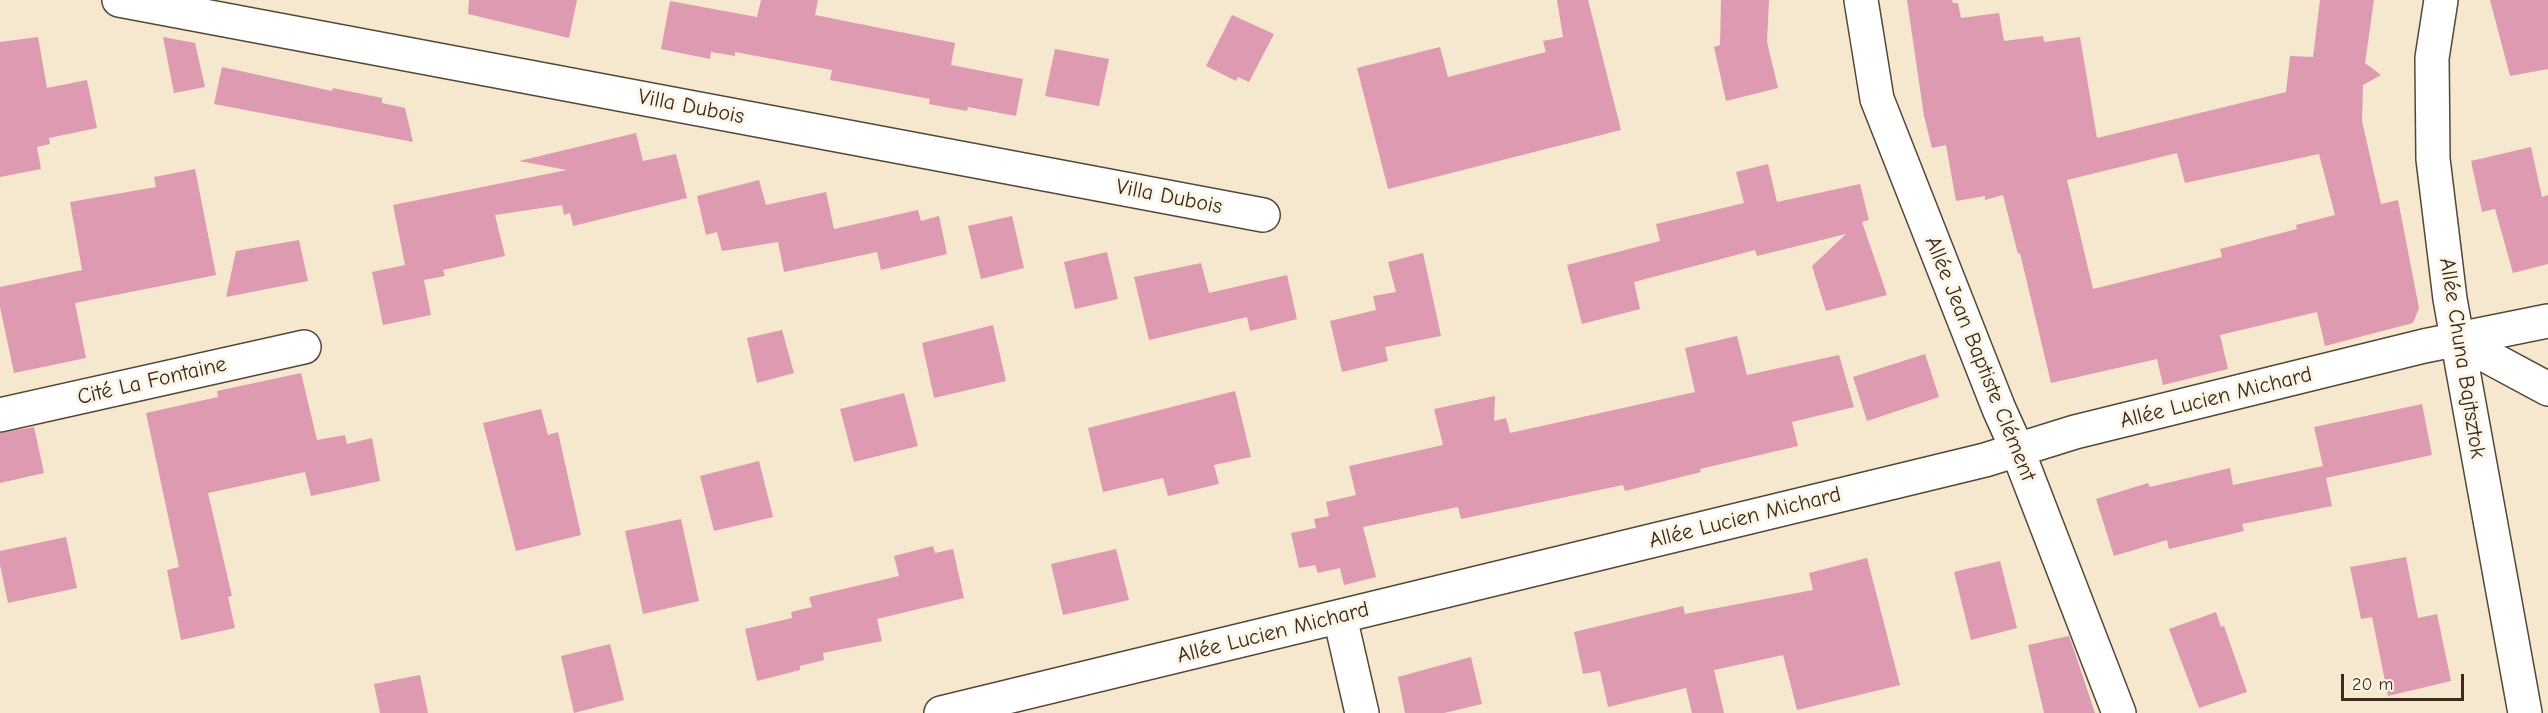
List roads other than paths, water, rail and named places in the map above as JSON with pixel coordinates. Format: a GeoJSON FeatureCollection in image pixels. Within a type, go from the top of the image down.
{"type":"FeatureCollection","features":[{"type":"Feature","properties":{"kind":"street","name":"Villa Dubois"},"geometry":{"type":"LineString","coordinates":[[119,0],[1263,215]]}},
{"type":"Feature","properties":{"kind":"street","name":"Allée Jean Baptiste Clément"},"geometry":{"type":"LineString","coordinates":[[1861,0],[1877,99],[2017,449],[2119,713]]}},
{"type":"Feature","properties":{"kind":"street","name":"Allée Chuna Bajtsztok"},"geometry":{"type":"LineString","coordinates":[[2441,0],[2432,58],[2433,159],[2457,340],[2525,713]]}},
{"type":"Feature","properties":{"kind":"street","name":"Allée Lucien Michard"},"geometry":{"type":"LineString","coordinates":[[941,713],[1985,460],[2075,432],[2457,340],[2548,321]]}},
{"type":"Feature","properties":{"kind":"street"},"geometry":{"type":"LineString","coordinates":[[2457,340],[2548,389]]}},
{"type":"Feature","properties":{"kind":"street","name":"Cité La Fontaine"},"geometry":{"type":"LineString","coordinates":[[0,415],[304,347]]}},
{"type":"Feature","properties":{"kind":"street"},"geometry":{"type":"LineString","coordinates":[[1340,617],[1362,713]]}}]}
